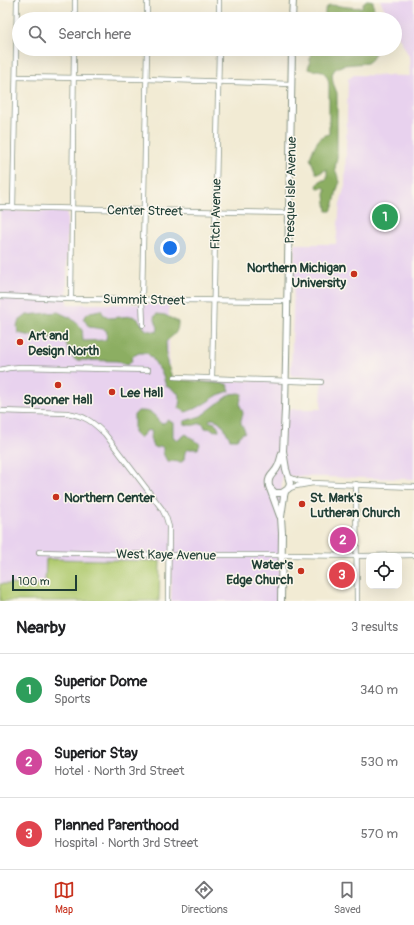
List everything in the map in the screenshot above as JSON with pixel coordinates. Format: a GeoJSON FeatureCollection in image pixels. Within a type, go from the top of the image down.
{"type":"FeatureCollection","features":[{"type":"Feature","properties":{"kind":"main road"},"geometry":{"type":"LineString","coordinates":[[292,12],[293,0]]}},
{"type":"Feature","properties":{"kind":"main road","name":"Presque Isle Avenue"},"geometry":{"type":"LineString","coordinates":[[281,601],[281,517],[284,496],[290,483],[283,451],[292,56]]}},
{"type":"Feature","properties":{"kind":"main road","name":"Presque Isle Avenue"},"geometry":{"type":"LineString","coordinates":[[281,517],[268,481],[277,468],[283,451]]}},
{"type":"Feature","properties":{"kind":"main road"},"geometry":{"type":"LineString","coordinates":[[272,474],[280,472],[285,473],[288,476]]}},
{"type":"Feature","properties":{"kind":"main road"},"geometry":{"type":"LineString","coordinates":[[270,488],[277,493],[282,493],[287,490]]}},
{"type":"Feature","properties":{"kind":"street"},"geometry":{"type":"LineString","coordinates":[[17,0],[17,12]]}},
{"type":"Feature","properties":{"kind":"street"},"geometry":{"type":"LineString","coordinates":[[75,0],[75,12]]}},
{"type":"Feature","properties":{"kind":"street"},"geometry":{"type":"LineString","coordinates":[[147,0],[147,12]]}},
{"type":"Feature","properties":{"kind":"street"},"geometry":{"type":"LineString","coordinates":[[219,12],[220,0]]}},
{"type":"Feature","properties":{"kind":"street"},"geometry":{"type":"LineString","coordinates":[[13,208],[16,56]]}},
{"type":"Feature","properties":{"kind":"street"},"geometry":{"type":"LineString","coordinates":[[71,298],[74,56]]}},
{"type":"Feature","properties":{"kind":"street"},"geometry":{"type":"LineString","coordinates":[[143,325],[142,299],[147,56]]}},
{"type":"Feature","properties":{"kind":"street","name":"Fitch Avenue"},"geometry":{"type":"LineString","coordinates":[[212,378],[218,56]]}},
{"type":"Feature","properties":{"kind":"street"},"geometry":{"type":"LineString","coordinates":[[16,77],[146,79],[292,84]]}},
{"type":"Feature","properties":{"kind":"street","name":"Center Street"},"geometry":{"type":"LineString","coordinates":[[0,207],[289,213]]}},
{"type":"Feature","properties":{"kind":"street","name":"Summit Street"},"geometry":{"type":"LineString","coordinates":[[0,296],[22,298],[287,301]]}},
{"type":"Feature","properties":{"kind":"street"},"geometry":{"type":"LineString","coordinates":[[0,370],[21,367],[148,370]]}},
{"type":"Feature","properties":{"kind":"street"},"geometry":{"type":"LineString","coordinates":[[175,378],[321,382]]}},
{"type":"Feature","properties":{"kind":"street"},"geometry":{"type":"LineString","coordinates":[[0,411],[67,413],[78,415],[88,419],[105,434],[162,509],[166,517],[169,528],[168,601]]}},
{"type":"Feature","properties":{"kind":"street"},"geometry":{"type":"LineString","coordinates":[[288,476],[299,481],[313,483],[414,487]]}},
{"type":"Feature","properties":{"kind":"street"},"geometry":{"type":"LineString","coordinates":[[287,490],[296,486],[313,483]]}},
{"type":"Feature","properties":{"kind":"street"},"geometry":{"type":"LineString","coordinates":[[356,484],[357,601]]}},
{"type":"Feature","properties":{"kind":"street","name":"West Kaye Avenue"},"geometry":{"type":"LineString","coordinates":[[39,552],[168,555],[414,555]]}},
{"type":"Feature","properties":{"kind":"shaded area","name":"Northern Michigan University"},"geometry":{"type":"Polygon","coordinates":[[[380,0],[414,0],[414,479],[282,476],[278,601],[171,601],[172,561],[46,559],[45,585],[0,584],[0,210],[67,212],[67,304],[169,304],[169,381],[285,380],[285,409],[321,409],[322,377],[291,376],[295,244],[336,244],[340,204],[345,185],[348,79],[354,75],[410,76],[409,56],[402,43],[402,12],[386,12],[380,0]]]}},
{"type":"Feature","properties":{"kind":"green space"},"geometry":{"type":"Polygon","coordinates":[[[367,0],[373,1],[374,12],[325,12],[329,5],[354,8],[362,7],[364,2],[367,0]]]}},
{"type":"Feature","properties":{"kind":"green space"},"geometry":{"type":"Polygon","coordinates":[[[311,56],[374,56],[367,63],[343,65],[335,69],[332,74],[333,83],[337,93],[337,157],[335,169],[340,182],[331,211],[327,211],[325,195],[326,190],[324,187],[318,188],[317,186],[320,181],[327,179],[327,170],[316,173],[310,158],[319,140],[325,135],[329,134],[329,84],[327,77],[323,72],[308,69],[311,56]]]}},
{"type":"Feature","properties":{"kind":"green space"},"geometry":{"type":"Polygon","coordinates":[[[101,310],[103,314],[110,318],[132,316],[138,319],[146,330],[157,332],[158,328],[154,316],[157,314],[165,315],[178,322],[175,334],[166,342],[167,363],[172,377],[180,380],[227,384],[230,391],[218,395],[199,407],[186,412],[179,408],[180,395],[166,386],[162,373],[147,353],[139,353],[133,356],[128,365],[117,361],[76,360],[70,354],[66,342],[54,338],[30,336],[18,333],[17,326],[19,321],[27,315],[58,312],[71,318],[82,328],[83,341],[106,340],[107,331],[89,327],[83,318],[90,312],[101,310]]]}},
{"type":"Feature","properties":{"kind":"green space"},"geometry":{"type":"Polygon","coordinates":[[[230,394],[242,394],[240,406],[243,413],[241,424],[245,432],[237,439],[230,439],[221,423],[215,419],[209,420],[210,422],[215,423],[218,427],[219,430],[214,431],[212,429],[205,428],[204,425],[200,423],[196,425],[187,425],[183,423],[201,416],[230,394]]]}},
{"type":"Feature","properties":{"kind":"green space"},"geometry":{"type":"Polygon","coordinates":[[[138,411],[152,413],[162,424],[168,420],[173,423],[173,437],[178,440],[186,434],[200,444],[198,449],[189,449],[185,452],[182,462],[167,461],[163,453],[163,448],[161,446],[157,448],[152,445],[150,437],[152,433],[150,430],[146,431],[139,438],[134,433],[134,415],[138,411]]]}},
{"type":"Feature","properties":{"kind":"green space"},"geometry":{"type":"Polygon","coordinates":[[[46,559],[160,561],[159,601],[0,601],[0,584],[45,585],[46,559]]]}},
{"type":"Feature","properties":{"kind":"place","name":"Superior Dome"},"geometry":{"type":"Point","coordinates":[385,217]}},
{"type":"Feature","properties":{"kind":"place","name":"Northern Michigan University"},"geometry":{"type":"Point","coordinates":[354,274]}},
{"type":"Feature","properties":{"kind":"place","name":"Art and Design North"},"geometry":{"type":"Point","coordinates":[20,342]}},
{"type":"Feature","properties":{"kind":"place","name":"Spooner Hall"},"geometry":{"type":"Point","coordinates":[58,385]}},
{"type":"Feature","properties":{"kind":"place","name":"Lee Hall"},"geometry":{"type":"Point","coordinates":[112,392]}},
{"type":"Feature","properties":{"kind":"place","name":"Northern Center"},"geometry":{"type":"Point","coordinates":[56,497]}},
{"type":"Feature","properties":{"kind":"place","name":"St. Mark's Lutheran Church"},"geometry":{"type":"Point","coordinates":[302,504]}},
{"type":"Feature","properties":{"kind":"place","name":"Superior Stay"},"geometry":{"type":"Point","coordinates":[343,540]}},
{"type":"Feature","properties":{"kind":"place","name":"Water's Edge Church"},"geometry":{"type":"Point","coordinates":[301,571]}},
{"type":"Feature","properties":{"kind":"place","name":"Planned Parenthood"},"geometry":{"type":"Point","coordinates":[342,575]}}]}
